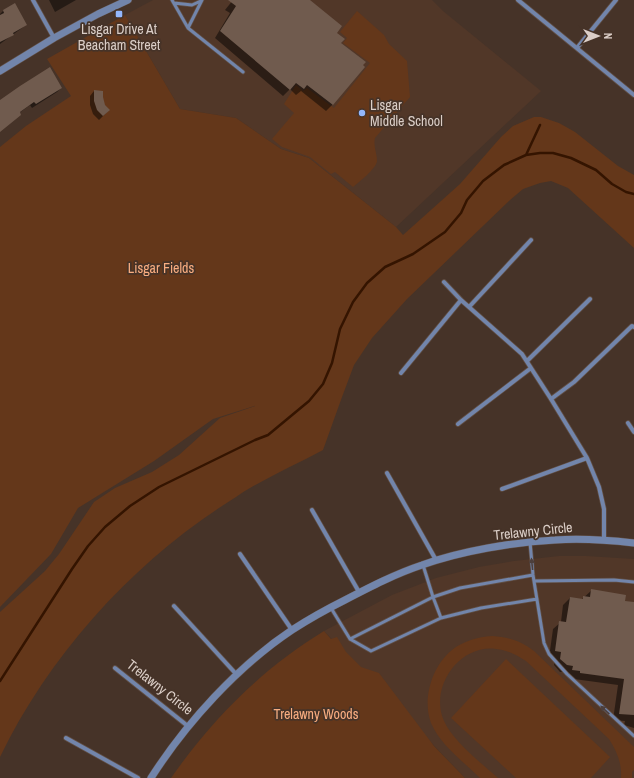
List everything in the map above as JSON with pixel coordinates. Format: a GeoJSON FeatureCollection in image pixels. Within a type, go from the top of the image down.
{"type":"FeatureCollection","features":[{"type":"Feature","properties":{"kind":"street"},"geometry":{"type":"LineString","coordinates":[[33,0],[54,38]]}},
{"type":"Feature","properties":{"kind":"street"},"geometry":{"type":"LineString","coordinates":[[0,71],[54,38],[98,14],[128,0]]}},
{"type":"Feature","properties":{"kind":"street"},"geometry":{"type":"LineString","coordinates":[[518,0],[634,95]]}},
{"type":"Feature","properties":{"kind":"street"},"geometry":{"type":"LineString","coordinates":[[577,48],[616,0]]}},
{"type":"Feature","properties":{"kind":"street"},"geometry":{"type":"LineString","coordinates":[[469,307],[531,240]]}},
{"type":"Feature","properties":{"kind":"street"},"geometry":{"type":"LineString","coordinates":[[444,282],[461,300],[522,354],[551,399],[586,458],[599,487],[604,509],[604,540]]}},
{"type":"Feature","properties":{"kind":"street"},"geometry":{"type":"LineString","coordinates":[[527,361],[590,299]]}},
{"type":"Feature","properties":{"kind":"street"},"geometry":{"type":"LineString","coordinates":[[401,372],[461,300]]}},
{"type":"Feature","properties":{"kind":"street"},"geometry":{"type":"LineString","coordinates":[[551,399],[574,382],[632,326],[634,327]]}},
{"type":"Feature","properties":{"kind":"street"},"geometry":{"type":"LineString","coordinates":[[458,424],[531,368]]}},
{"type":"Feature","properties":{"kind":"street"},"geometry":{"type":"LineString","coordinates":[[628,423],[634,432]]}},
{"type":"Feature","properties":{"kind":"street"},"geometry":{"type":"LineString","coordinates":[[502,489],[586,458]]}},
{"type":"Feature","properties":{"kind":"street"},"geometry":{"type":"LineString","coordinates":[[387,473],[436,560]]}},
{"type":"Feature","properties":{"kind":"street"},"geometry":{"type":"LineString","coordinates":[[312,510],[359,592]]}},
{"type":"Feature","properties":{"kind":"street","name":"Trelawny Circle"},"geometry":{"type":"LineString","coordinates":[[151,778],[189,727],[210,702],[237,675],[292,630],[359,592],[393,576],[436,560],[530,542],[604,540],[634,543]]}},
{"type":"Feature","properties":{"kind":"street"},"geometry":{"type":"LineString","coordinates":[[240,554],[292,630]]}},
{"type":"Feature","properties":{"kind":"street"},"geometry":{"type":"LineString","coordinates":[[174,606],[237,675]]}},
{"type":"Feature","properties":{"kind":"street","name":"Trelawny Circle"},"geometry":{"type":"LineString","coordinates":[[115,668],[189,727]]}},
{"type":"Feature","properties":{"kind":"street"},"geometry":{"type":"LineString","coordinates":[[66,738],[138,778]]}},
{"type":"Feature","properties":{"kind":"lane"},"geometry":{"type":"LineString","coordinates":[[173,2],[192,5],[202,0]]}},
{"type":"Feature","properties":{"kind":"lane"},"geometry":{"type":"LineString","coordinates":[[188,28],[202,0]]}},
{"type":"Feature","properties":{"kind":"lane"},"geometry":{"type":"LineString","coordinates":[[173,2],[188,28],[243,72]]}},
{"type":"Feature","properties":{"kind":"lane"},"geometry":{"type":"LineString","coordinates":[[530,542],[533,575],[544,643],[549,654],[573,679],[634,736]]}},
{"type":"Feature","properties":{"kind":"lane"},"geometry":{"type":"LineString","coordinates":[[423,564],[441,618]]}},
{"type":"Feature","properties":{"kind":"lane"},"geometry":{"type":"LineString","coordinates":[[350,639],[433,597],[460,588],[533,575]]}},
{"type":"Feature","properties":{"kind":"lane"},"geometry":{"type":"LineString","coordinates":[[534,581],[614,580],[634,582]]}},
{"type":"Feature","properties":{"kind":"lane"},"geometry":{"type":"LineString","coordinates":[[330,608],[350,639],[371,651],[441,618],[481,608],[537,599]]}},
{"type":"Feature","properties":{"kind":"shaded area","name":"Lisgar Middle School"},"geometry":{"type":"Polygon","coordinates":[[[153,0],[432,0],[443,11],[541,91],[396,227],[309,158],[281,149],[236,118],[180,109],[125,15],[153,0]]]}},
{"type":"Feature","properties":{"kind":"shaded area"},"geometry":{"type":"Polygon","coordinates":[[[559,556],[634,559],[634,778],[465,778],[324,631],[392,595],[436,578],[479,567],[559,556]]]}},
{"type":"Feature","properties":{"kind":"green space"},"geometry":{"type":"Polygon","coordinates":[[[357,11],[384,35],[389,44],[407,61],[410,97],[375,138],[374,144],[377,161],[376,164],[367,175],[353,187],[335,172],[331,174],[310,157],[282,147],[272,139],[294,113],[284,104],[296,85],[303,91],[307,88],[334,108],[370,63],[343,43],[347,38],[340,32],[357,11]]]}},
{"type":"Feature","properties":{"kind":"green space","name":"Lisgar Fields"},"geometry":{"type":"Polygon","coordinates":[[[125,15],[180,109],[236,118],[281,149],[309,158],[396,227],[403,235],[460,184],[501,137],[513,126],[534,117],[541,117],[559,123],[575,132],[618,166],[634,175],[634,248],[568,188],[551,181],[523,189],[407,299],[372,338],[354,365],[323,450],[259,483],[222,506],[188,530],[155,557],[124,586],[94,616],[67,649],[42,684],[0,757],[0,612],[45,571],[59,554],[94,502],[115,488],[152,472],[179,455],[220,418],[258,405],[213,419],[154,461],[78,508],[51,554],[0,607],[0,147],[26,126],[71,96],[47,59],[125,15]]]}},
{"type":"Feature","properties":{"kind":"green space","name":"Trelawny Woods"},"geometry":{"type":"Polygon","coordinates":[[[324,631],[331,639],[337,637],[346,652],[361,667],[379,673],[434,746],[465,778],[171,778],[204,735],[240,696],[259,678],[301,646],[324,631]]]}},
{"type":"Feature","properties":{"kind":"green space"},"geometry":{"type":"Polygon","coordinates":[[[492,636],[514,640],[534,651],[634,747],[634,770],[632,772],[632,778],[621,778],[621,767],[609,739],[526,661],[504,650],[483,649],[470,654],[459,661],[450,671],[444,682],[440,708],[448,729],[468,751],[498,778],[480,778],[446,746],[435,731],[428,714],[428,694],[434,674],[445,657],[461,644],[481,637],[492,636]]]}},
{"type":"Feature","properties":{"kind":"green space"},"geometry":{"type":"Polygon","coordinates":[[[506,659],[610,757],[591,778],[516,778],[451,718],[506,659]]]}},
{"type":"Feature","properties":{"kind":"building"},"geometry":{"type":"Polygon","coordinates":[[[228,0],[310,0],[342,26],[337,33],[345,39],[341,43],[366,62],[363,65],[365,67],[333,105],[307,85],[304,89],[296,83],[290,90],[220,31],[236,6],[228,0]]]}},
{"type":"Feature","properties":{"kind":"building"},"geometry":{"type":"Polygon","coordinates":[[[15,3],[27,25],[13,33],[14,35],[0,42],[0,15],[4,13],[3,10],[15,3]]]}},
{"type":"Feature","properties":{"kind":"building"},"geometry":{"type":"Polygon","coordinates":[[[50,67],[62,88],[36,104],[34,102],[20,112],[21,115],[0,132],[0,100],[50,67]]]}},
{"type":"Feature","properties":{"kind":"building"},"geometry":{"type":"Polygon","coordinates":[[[94,90],[103,91],[105,105],[110,110],[103,116],[97,110],[94,101],[94,90]]]}},
{"type":"Feature","properties":{"kind":"building"},"geometry":{"type":"Polygon","coordinates":[[[591,589],[626,595],[625,601],[634,602],[634,715],[619,714],[624,679],[580,673],[580,671],[572,670],[573,666],[567,665],[560,659],[561,652],[555,651],[559,621],[566,622],[570,597],[583,599],[583,596],[590,597],[591,589]]]}},
{"type":"Feature","properties":{"kind":"waterway"},"geometry":{"type":"LineString","coordinates":[[526,155],[540,125]]}},
{"type":"Feature","properties":{"kind":"waterway"},"geometry":{"type":"LineString","coordinates":[[0,681],[72,569],[88,546],[105,527],[130,506],[159,487],[268,435],[309,401],[323,384],[332,363],[340,329],[353,302],[367,283],[385,267],[413,254],[445,232],[461,213],[467,200],[483,181],[504,165],[526,155],[553,153],[571,158],[596,170],[612,184],[626,192],[634,194]]}},
{"type":"Feature","properties":{"kind":"place","name":"Lisgar Drive At Beacham Street"},"geometry":{"type":"Point","coordinates":[119,14]}},
{"type":"Feature","properties":{"kind":"place","name":"Lisgar Middle School"},"geometry":{"type":"Point","coordinates":[362,113]}}]}
